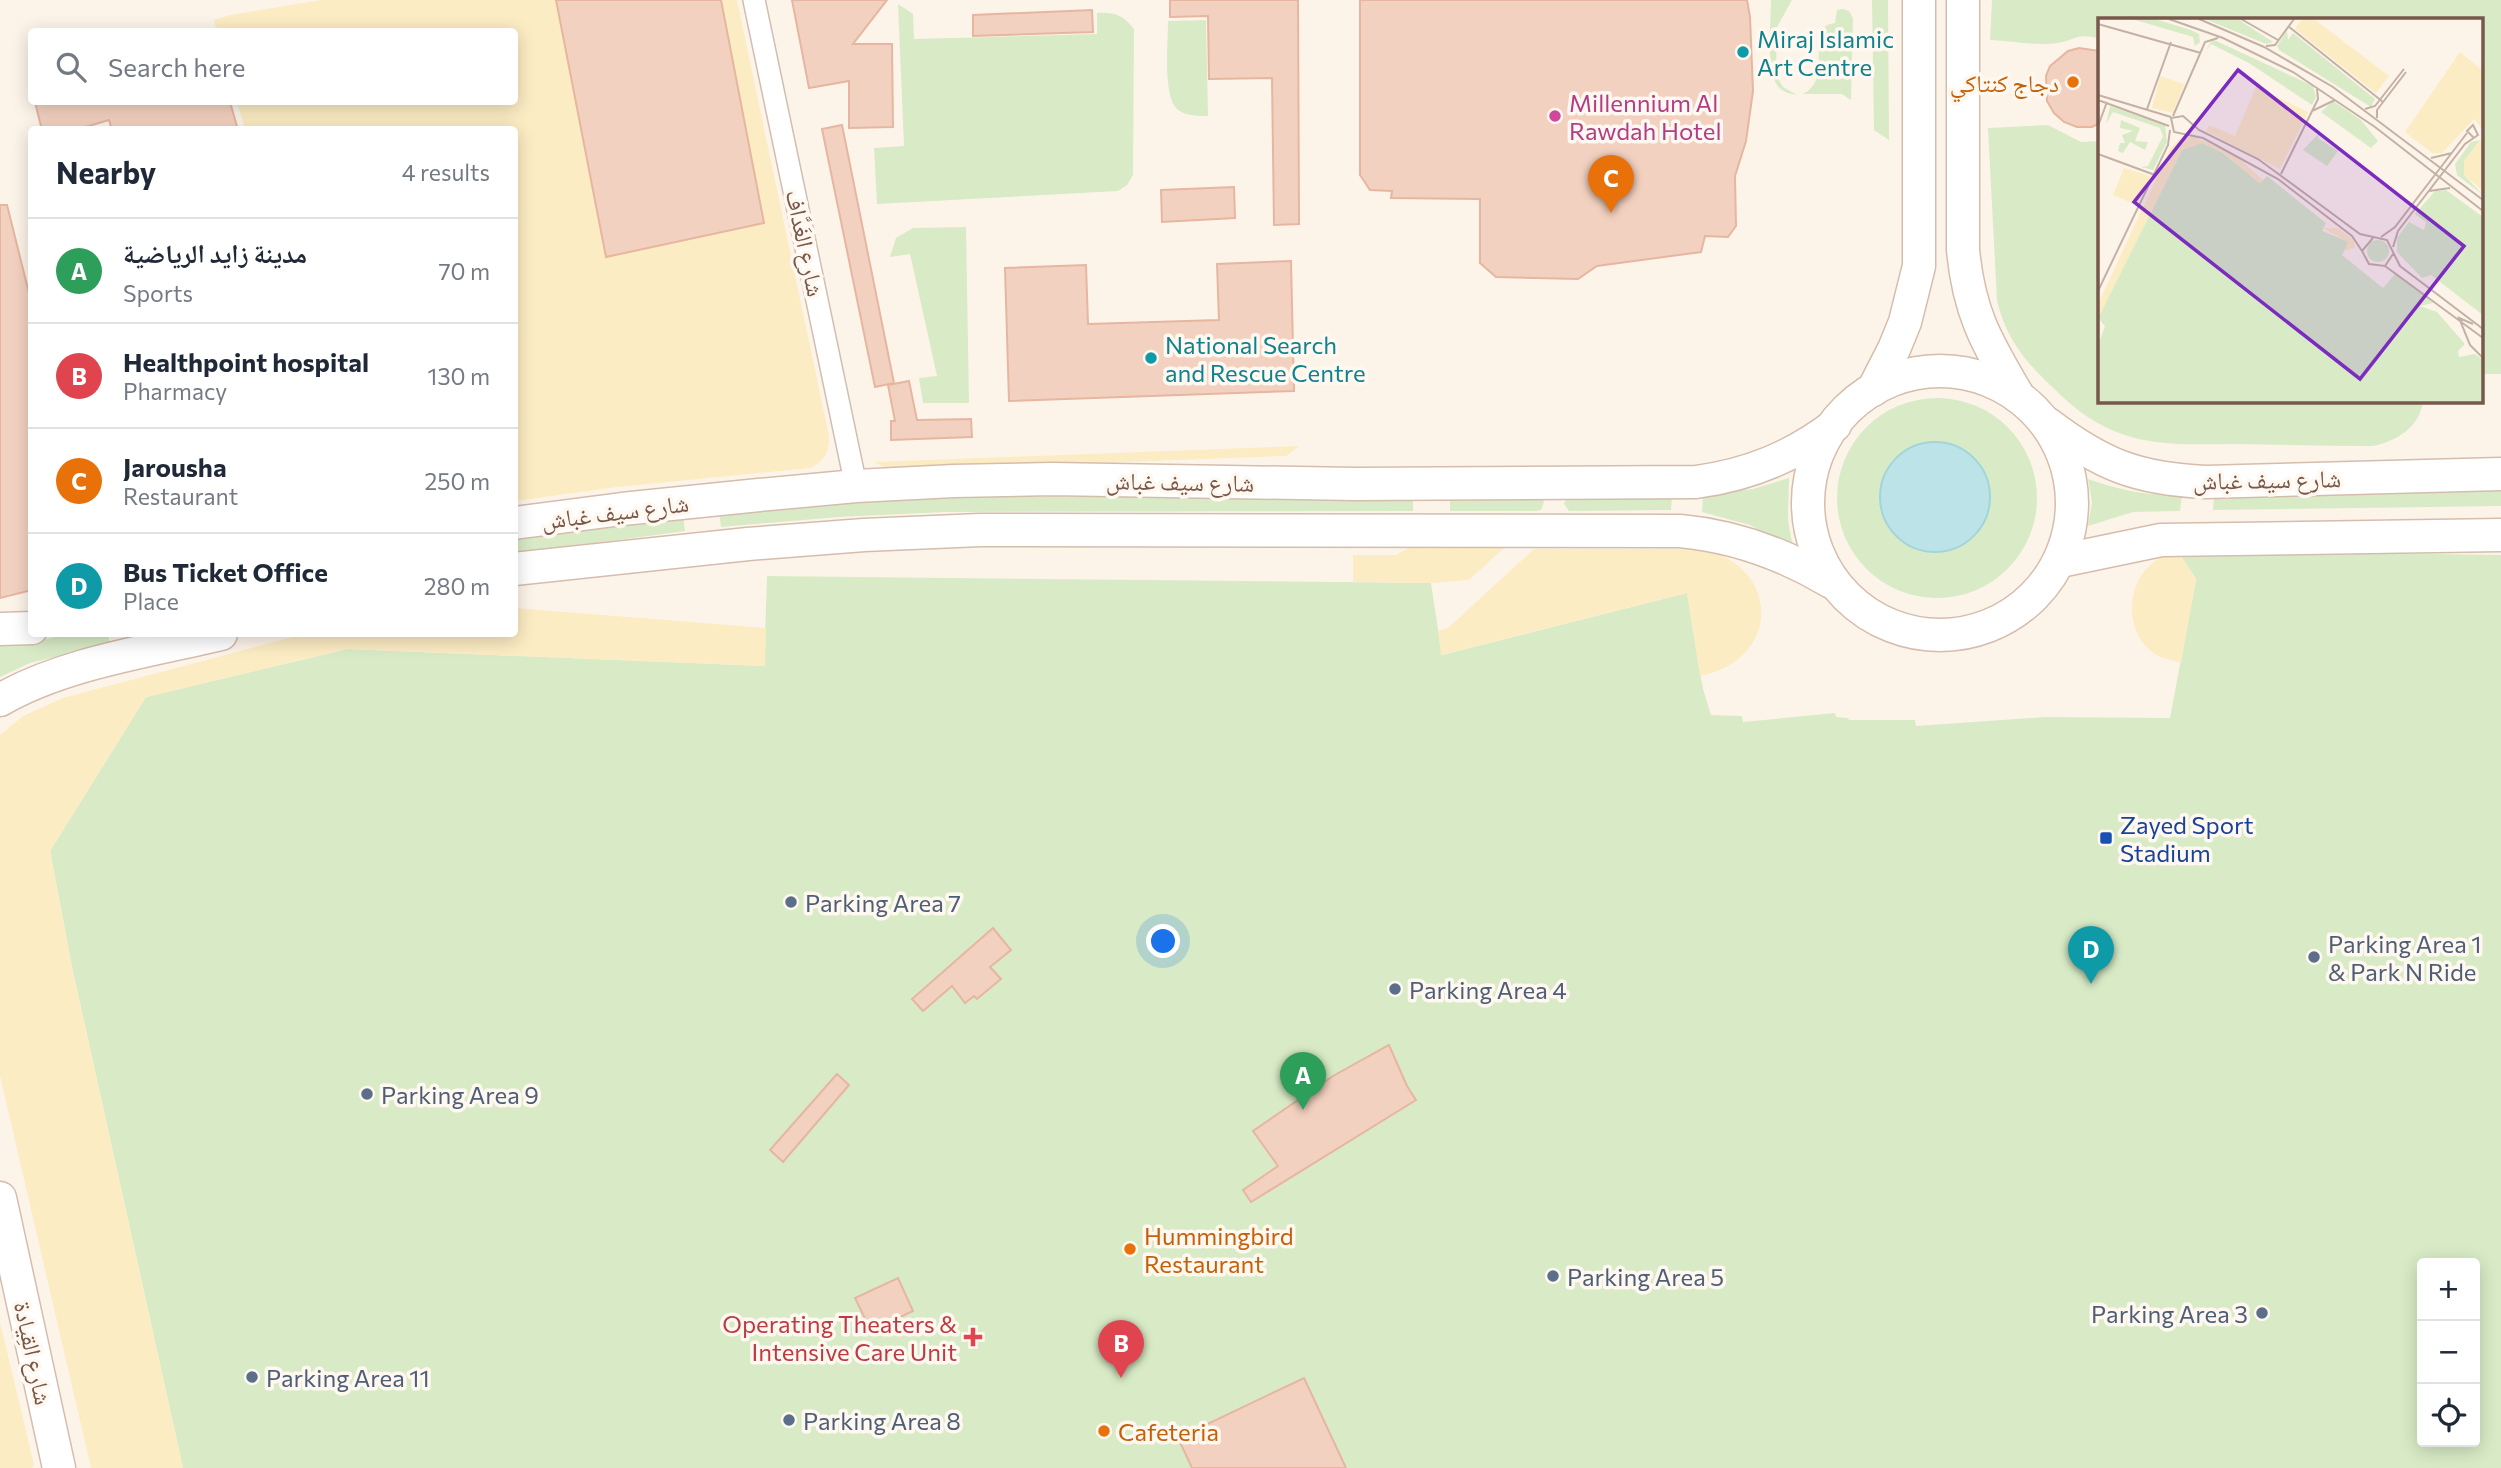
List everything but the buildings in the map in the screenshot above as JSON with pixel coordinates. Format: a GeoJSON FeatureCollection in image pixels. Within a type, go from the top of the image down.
{"type":"FeatureCollection","features":[{"type":"Feature","properties":{"kind":"street","name":"شارع الغَدَّاف"},"geometry":{"type":"LineString","coordinates":[[754,0],[856,486]]}},
{"type":"Feature","properties":{"kind":"street"},"geometry":{"type":"LineString","coordinates":[[1873,390],[1905,322],[1919,266],[1919,0]]}},
{"type":"Feature","properties":{"kind":"street"},"geometry":{"type":"LineString","coordinates":[[1963,0],[1963,250],[1966,284],[1974,313],[1987,343],[2017,394]]}},
{"type":"Feature","properties":{"kind":"street"},"geometry":{"type":"LineString","coordinates":[[1957,372],[1978,376],[2017,394],[2034,408],[2048,425],[2062,455],[2070,488],[2068,532],[2060,561],[2039,590],[2013,614],[1991,625],[1969,632],[1945,635],[1898,629],[1856,608],[1831,582],[1819,561],[1808,515],[1808,491],[1813,467],[1822,445],[1835,425],[1858,399],[1913,373],[1957,372]]}},
{"type":"Feature","properties":{"kind":"street","name":"شارع سيف غباش"},"geometry":{"type":"LineString","coordinates":[[518,522],[622,509],[856,486],[1052,479],[1355,484],[1696,482],[1721,479],[1770,464],[1793,453],[1835,425]]}},
{"type":"Feature","properties":{"kind":"street","name":"شارع سيف غباش"},"geometry":{"type":"LineString","coordinates":[[2048,425],[2105,462],[2138,474],[2172,481],[2501,474]]}},
{"type":"Feature","properties":{"kind":"street"},"geometry":{"type":"LineString","coordinates":[[1531,483],[1549,495],[1554,506],[1552,515],[1538,531]]}},
{"type":"Feature","properties":{"kind":"street","name":"شارع سيف غباش"},"geometry":{"type":"LineString","coordinates":[[518,569],[748,544],[933,532],[1680,531],[1715,536],[1773,552],[1831,582]]}},
{"type":"Feature","properties":{"kind":"street"},"geometry":{"type":"LineString","coordinates":[[2060,561],[2161,540],[2501,535]]}},
{"type":"Feature","properties":{"kind":"street"},"geometry":{"type":"LineString","coordinates":[[0,629],[28,628]]}},
{"type":"Feature","properties":{"kind":"street"},"geometry":{"type":"LineString","coordinates":[[0,699],[65,672],[209,637]]}},
{"type":"Feature","properties":{"kind":"street","name":"شارع القِيادة"},"geometry":{"type":"LineString","coordinates":[[0,1198],[58,1468]]}},
{"type":"Feature","properties":{"kind":"green space"},"geometry":{"type":"Polygon","coordinates":[[[1771,0],[1792,0],[1777,27],[1776,75],[1783,87],[1797,95],[1788,93],[1777,85],[1771,68],[1771,0]]]}},
{"type":"Feature","properties":{"kind":"green space"},"geometry":{"type":"Polygon","coordinates":[[[1872,0],[1888,0],[1889,140],[1874,130],[1872,0]]]}},
{"type":"Feature","properties":{"kind":"green space"},"geometry":{"type":"Polygon","coordinates":[[[1992,0],[2501,0],[2501,374],[2484,374],[2484,18],[2098,18],[2098,38],[2082,36],[2049,44],[1990,40],[1992,0]]]}},
{"type":"Feature","properties":{"kind":"green space"},"geometry":{"type":"Polygon","coordinates":[[[898,4],[913,14],[914,39],[1097,34],[1097,13],[1114,14],[1126,20],[1134,29],[1133,175],[1127,185],[1118,191],[877,204],[874,148],[904,146],[898,4]]]}},
{"type":"Feature","properties":{"kind":"green space"},"geometry":{"type":"Polygon","coordinates":[[[1837,10],[1849,11],[1853,18],[1851,100],[1842,94],[1803,94],[1811,88],[1818,74],[1821,31],[1827,25],[1835,23],[1837,10]]]}},
{"type":"Feature","properties":{"kind":"green space"},"geometry":{"type":"Polygon","coordinates":[[[1206,20],[1208,116],[1191,115],[1176,108],[1169,91],[1168,21],[1206,20]]]}},
{"type":"Feature","properties":{"kind":"green space"},"geometry":{"type":"Polygon","coordinates":[[[2048,125],[2081,142],[2098,141],[2098,402],[2423,402],[2417,418],[2399,436],[2373,446],[2176,444],[2147,441],[2119,433],[2089,418],[2037,372],[2022,354],[2005,324],[1997,301],[1988,128],[2048,125]]]}},
{"type":"Feature","properties":{"kind":"green space"},"geometry":{"type":"Polygon","coordinates":[[[966,227],[969,403],[923,403],[919,378],[937,376],[910,254],[890,257],[896,238],[913,228],[966,227]]]}},
{"type":"Feature","properties":{"kind":"green space"},"geometry":{"type":"Polygon","coordinates":[[[1937,398],[1957,400],[1975,406],[2008,427],[2029,460],[2035,478],[2035,518],[2029,536],[2008,569],[1975,590],[1957,596],[1937,598],[1917,596],[1899,590],[1866,569],[1845,536],[1839,518],[1837,498],[1839,478],[1845,460],[1866,427],[1899,406],[1917,400],[1937,398]]]}},
{"type":"Feature","properties":{"kind":"green space"},"geometry":{"type":"Polygon","coordinates":[[[1789,478],[1788,520],[1793,548],[1750,525],[1702,512],[1703,494],[1753,489],[1789,478]]]}},
{"type":"Feature","properties":{"kind":"green space"},"geometry":{"type":"Polygon","coordinates":[[[2088,479],[2134,491],[2182,495],[2180,511],[2133,512],[2088,526],[2092,502],[2088,479]]]}},
{"type":"Feature","properties":{"kind":"green space"},"geometry":{"type":"Polygon","coordinates":[[[2501,491],[2501,506],[2213,510],[2214,495],[2501,491]]]}},
{"type":"Feature","properties":{"kind":"green space"},"geometry":{"type":"Polygon","coordinates":[[[1413,496],[1413,511],[945,512],[721,527],[719,512],[857,501],[968,497],[1413,496]]]}},
{"type":"Feature","properties":{"kind":"green space"},"geometry":{"type":"Polygon","coordinates":[[[1450,496],[1543,499],[1544,502],[1541,510],[1537,511],[1450,511],[1450,496]]]}},
{"type":"Feature","properties":{"kind":"green space"},"geometry":{"type":"Polygon","coordinates":[[[1672,496],[1671,510],[1569,511],[1564,504],[1567,497],[1672,496]]]}},
{"type":"Feature","properties":{"kind":"green space"},"geometry":{"type":"Polygon","coordinates":[[[683,515],[685,531],[518,554],[518,540],[683,515]]]}},
{"type":"Feature","properties":{"kind":"green space"},"geometry":{"type":"Polygon","coordinates":[[[2177,550],[2501,555],[2501,1468],[183,1468],[72,967],[50,851],[146,697],[347,649],[764,666],[767,576],[1431,583],[1442,655],[1687,593],[1703,689],[1711,715],[1742,716],[1743,722],[1835,713],[1836,717],[1849,720],[1915,720],[1916,726],[2045,717],[2170,718],[2196,579],[2177,550]]]}},
{"type":"Feature","properties":{"kind":"green space"},"geometry":{"type":"Polygon","coordinates":[[[56,637],[109,637],[110,644],[30,663],[0,677],[0,645],[56,637]]]}},
{"type":"Feature","properties":{"kind":"sand"},"geometry":{"type":"Polygon","coordinates":[[[321,0],[737,0],[829,436],[823,459],[811,468],[617,487],[518,501],[518,126],[244,126],[238,105],[518,105],[518,28],[216,28],[214,20],[321,0]]]}},
{"type":"Feature","properties":{"kind":"sand"},"geometry":{"type":"Polygon","coordinates":[[[1299,446],[1286,456],[892,471],[874,462],[1299,446]]]}},
{"type":"Feature","properties":{"kind":"sand"},"geometry":{"type":"Polygon","coordinates":[[[1414,545],[1507,545],[1469,580],[1431,583],[1353,582],[1353,555],[1396,555],[1414,545]]]}},
{"type":"Feature","properties":{"kind":"sand"},"geometry":{"type":"Polygon","coordinates":[[[1534,549],[1702,549],[1728,559],[1747,574],[1758,593],[1761,613],[1757,634],[1746,652],[1727,667],[1700,676],[1687,593],[1441,655],[1438,631],[1448,628],[1534,549]]]}},
{"type":"Feature","properties":{"kind":"sand"},"geometry":{"type":"Polygon","coordinates":[[[2177,550],[2196,579],[2181,663],[2158,656],[2145,646],[2138,636],[2132,612],[2135,588],[2148,567],[2177,550]]]}},
{"type":"Feature","properties":{"kind":"sand"},"geometry":{"type":"Polygon","coordinates":[[[518,608],[766,628],[765,666],[347,649],[146,697],[50,851],[72,967],[183,1468],[91,1468],[0,1076],[0,735],[23,716],[63,698],[293,637],[518,637],[518,608]]]}},
{"type":"Feature","properties":{"kind":"sand"},"geometry":{"type":"Polygon","coordinates":[[[0,1322],[34,1465],[32,1468],[0,1468],[0,1322]]]}},
{"type":"Feature","properties":{"kind":"water"},"geometry":{"type":"Polygon","coordinates":[[[1935,442],[1956,446],[1974,458],[1986,476],[1990,497],[1986,518],[1974,536],[1956,548],[1935,552],[1914,548],[1896,536],[1884,518],[1880,497],[1884,476],[1896,458],[1914,446],[1935,442]]]}},
{"type":"Feature","properties":{"kind":"place","name":"Miraj Islamic Art Centre"},"geometry":{"type":"Point","coordinates":[1743,52]}},
{"type":"Feature","properties":{"kind":"place","name":"دجاج كنتاكي"},"geometry":{"type":"Point","coordinates":[2073,82]}},
{"type":"Feature","properties":{"kind":"place","name":"Millennium Al Rawdah Hotel"},"geometry":{"type":"Point","coordinates":[1555,116]}},
{"type":"Feature","properties":{"kind":"place","name":"Jarousha"},"geometry":{"type":"Point","coordinates":[1611,213]}},
{"type":"Feature","properties":{"kind":"place","name":"National Search and Rescue Centre"},"geometry":{"type":"Point","coordinates":[1151,358]}},
{"type":"Feature","properties":{"kind":"place","name":"Zayed Sport Stadium"},"geometry":{"type":"Point","coordinates":[2106,838]}},
{"type":"Feature","properties":{"kind":"place","name":"Parking Area 7"},"geometry":{"type":"Point","coordinates":[791,902]}},
{"type":"Feature","properties":{"kind":"place","name":"Parking Area 1 & Park N Ride"},"geometry":{"type":"Point","coordinates":[2314,957]}},
{"type":"Feature","properties":{"kind":"place","name":"Bus Ticket Office"},"geometry":{"type":"Point","coordinates":[2091,984]}},
{"type":"Feature","properties":{"kind":"place","name":"Parking Area 4"},"geometry":{"type":"Point","coordinates":[1395,989]}},
{"type":"Feature","properties":{"kind":"place","name":"Parking Area 9"},"geometry":{"type":"Point","coordinates":[367,1094]}},
{"type":"Feature","properties":{"kind":"place","name":"مدينة زايد الرياضية"},"geometry":{"type":"Point","coordinates":[1303,1110]}},
{"type":"Feature","properties":{"kind":"place","name":"Hummingbird Restaurant"},"geometry":{"type":"Point","coordinates":[1130,1249]}},
{"type":"Feature","properties":{"kind":"place","name":"Parking Area 5"},"geometry":{"type":"Point","coordinates":[1553,1276]}},
{"type":"Feature","properties":{"kind":"place","name":"Parking Area 3"},"geometry":{"type":"Point","coordinates":[2262,1313]}},
{"type":"Feature","properties":{"kind":"place","name":"Operating Theaters & Intensive Care Unit"},"geometry":{"type":"Point","coordinates":[973,1337]}},
{"type":"Feature","properties":{"kind":"place","name":"Parking Area 11"},"geometry":{"type":"Point","coordinates":[252,1377]}},
{"type":"Feature","properties":{"kind":"place","name":"Healthpoint hospital"},"geometry":{"type":"Point","coordinates":[1121,1378]}},
{"type":"Feature","properties":{"kind":"place","name":"Parking Area 8"},"geometry":{"type":"Point","coordinates":[789,1420]}},
{"type":"Feature","properties":{"kind":"place","name":"Cafeteria"},"geometry":{"type":"Point","coordinates":[1104,1431]}}]}
